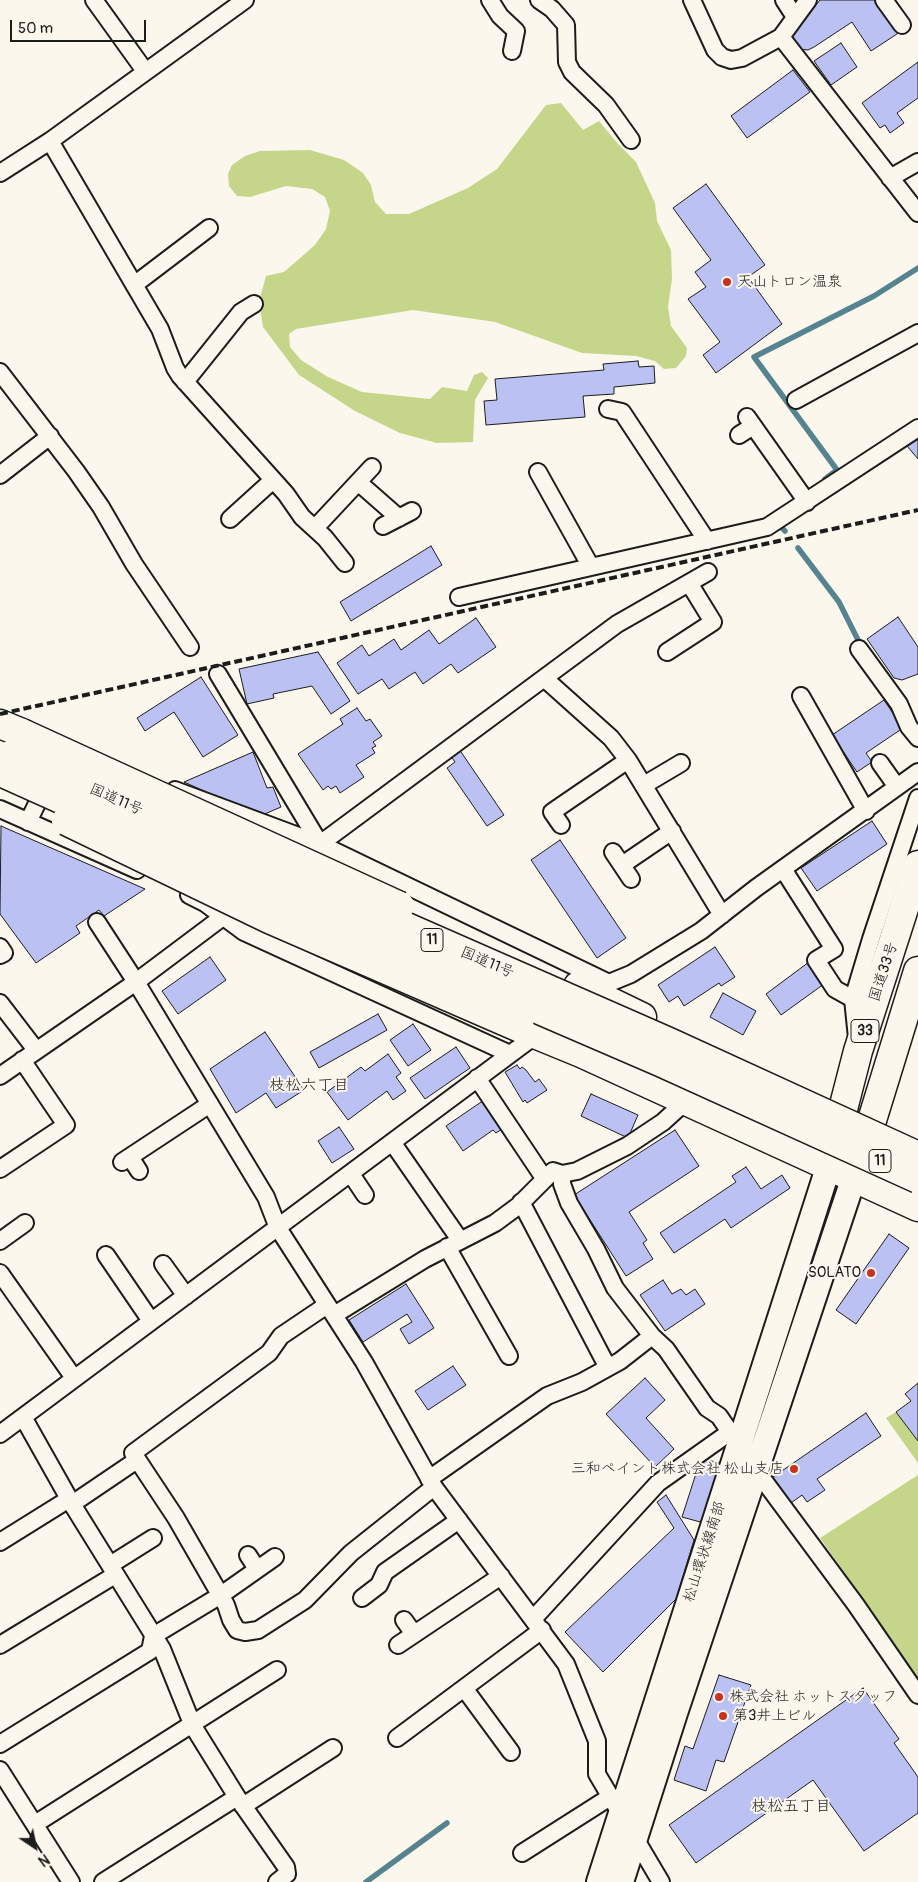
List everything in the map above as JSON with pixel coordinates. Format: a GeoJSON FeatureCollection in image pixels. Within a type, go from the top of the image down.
{"type":"FeatureCollection","features":[{"type":"Feature","properties":{"kind":"highway","name":"11"},"geometry":{"type":"LineString","coordinates":[[11,723],[596,990],[687,1040],[918,1142]]}},
{"type":"Feature","properties":{"kind":"highway","name":"国道11号"},"geometry":{"type":"LineString","coordinates":[[0,748],[669,1042],[918,1156]]}},
{"type":"Feature","properties":{"kind":"highway","name":"国道11号"},"geometry":{"type":"LineString","coordinates":[[0,772],[310,911],[686,1074],[918,1179]]}},
{"type":"Feature","properties":{"kind":"highway","name":"11"},"geometry":{"type":"LineString","coordinates":[[0,791],[270,919],[528,1032],[581,1053],[854,1176],[918,1207]]}},
{"type":"Feature","properties":{"kind":"highway","name":"国道33号"},"geometry":{"type":"LineString","coordinates":[[829,1165],[858,1051],[918,865]]}},
{"type":"Feature","properties":{"kind":"highway","name":"33"},"geometry":{"type":"LineString","coordinates":[[854,1176],[911,1004],[918,971]]}},
{"type":"Feature","properties":{"kind":"street"},"geometry":{"type":"LineString","coordinates":[[94,0],[145,71]]}},
{"type":"Feature","properties":{"kind":"street"},"geometry":{"type":"LineString","coordinates":[[0,173],[50,141],[245,0]]}},
{"type":"Feature","properties":{"kind":"street"},"geometry":{"type":"LineString","coordinates":[[490,0],[500,16],[516,31],[512,51]]}},
{"type":"Feature","properties":{"kind":"street"},"geometry":{"type":"LineString","coordinates":[[540,0],[552,9],[566,25],[567,62],[572,72],[606,104],[631,140]]}},
{"type":"Feature","properties":{"kind":"street"},"geometry":{"type":"LineString","coordinates":[[692,0],[716,50],[722,57],[731,60],[742,58],[781,37],[808,0]]}},
{"type":"Feature","properties":{"kind":"street"},"geometry":{"type":"LineString","coordinates":[[784,0],[795,17]]}},
{"type":"Feature","properties":{"kind":"street"},"geometry":{"type":"LineString","coordinates":[[884,0],[902,25]]}},
{"type":"Feature","properties":{"kind":"street"},"geometry":{"type":"LineString","coordinates":[[781,37],[918,213]]}},
{"type":"Feature","properties":{"kind":"street"},"geometry":{"type":"LineString","coordinates":[[50,141],[167,343],[175,368],[185,382],[273,480],[302,517],[345,563]]}},
{"type":"Feature","properties":{"kind":"street"},"geometry":{"type":"LineString","coordinates":[[890,178],[918,162]]}},
{"type":"Feature","properties":{"kind":"street"},"geometry":{"type":"LineString","coordinates":[[134,285],[209,228]]}},
{"type":"Feature","properties":{"kind":"street"},"geometry":{"type":"LineString","coordinates":[[185,382],[241,312],[254,304]]}},
{"type":"Feature","properties":{"kind":"street"},"geometry":{"type":"LineString","coordinates":[[796,400],[918,333]]}},
{"type":"Feature","properties":{"kind":"street"},"geometry":{"type":"LineString","coordinates":[[0,372],[50,436],[101,507],[134,564],[190,647]]}},
{"type":"Feature","properties":{"kind":"street"},"geometry":{"type":"LineString","coordinates":[[608,409],[622,412],[707,541]]}},
{"type":"Feature","properties":{"kind":"street"},"geometry":{"type":"LineString","coordinates":[[739,436],[750,422],[807,502]]}},
{"type":"Feature","properties":{"kind":"street"},"geometry":{"type":"LineString","coordinates":[[459,598],[767,528],[918,428]]}},
{"type":"Feature","properties":{"kind":"street"},"geometry":{"type":"LineString","coordinates":[[0,475],[50,436]]}},
{"type":"Feature","properties":{"kind":"street"},"geometry":{"type":"LineString","coordinates":[[314,528],[372,467]]}},
{"type":"Feature","properties":{"kind":"street"},"geometry":{"type":"LineString","coordinates":[[538,472],[591,567]]}},
{"type":"Feature","properties":{"kind":"street"},"geometry":{"type":"LineString","coordinates":[[230,518],[273,480]]}},
{"type":"Feature","properties":{"kind":"street"},"geometry":{"type":"LineString","coordinates":[[358,482],[406,514],[382,526]]}},
{"type":"Feature","properties":{"kind":"street"},"geometry":{"type":"LineString","coordinates":[[0,1076],[136,982],[617,624],[708,572]]}},
{"type":"Feature","properties":{"kind":"street"},"geometry":{"type":"LineString","coordinates":[[667,652],[713,622],[689,583]]}},
{"type":"Feature","properties":{"kind":"street"},"geometry":{"type":"LineString","coordinates":[[859,649],[899,704],[909,727],[918,738]]}},
{"type":"Feature","properties":{"kind":"street"},"geometry":{"type":"LineString","coordinates":[[218,674],[320,844]]}},
{"type":"Feature","properties":{"kind":"street"},"geometry":{"type":"LineString","coordinates":[[544,678],[611,738],[628,760],[722,915]]}},
{"type":"Feature","properties":{"kind":"street"},"geometry":{"type":"LineString","coordinates":[[801,696],[866,810]]}},
{"type":"Feature","properties":{"kind":"street"},"geometry":{"type":"LineString","coordinates":[[11,723],[67,742],[167,787],[320,844],[596,990]]}},
{"type":"Feature","properties":{"kind":"street"},"geometry":{"type":"LineString","coordinates":[[28,822],[67,742]]}},
{"type":"Feature","properties":{"kind":"street"},"geometry":{"type":"LineString","coordinates":[[0,760],[16,772],[44,788]]}},
{"type":"Feature","properties":{"kind":"street"},"geometry":{"type":"LineString","coordinates":[[561,825],[552,812],[628,760]]}},
{"type":"Feature","properties":{"kind":"street"},"geometry":{"type":"LineString","coordinates":[[644,785],[681,762]]}},
{"type":"Feature","properties":{"kind":"street"},"geometry":{"type":"LineString","coordinates":[[880,764],[897,787]]}},
{"type":"Feature","properties":{"kind":"street"},"geometry":{"type":"LineString","coordinates":[[2,1428],[22,1417],[510,1054],[528,1032],[596,990],[631,974],[701,931],[783,869],[918,772]]}},
{"type":"Feature","properties":{"kind":"street"},"geometry":{"type":"LineString","coordinates":[[858,1051],[853,999],[918,798]]}},
{"type":"Feature","properties":{"kind":"street"},"geometry":{"type":"LineString","coordinates":[[0,809],[133,868],[205,903],[244,932],[510,1054]]}},
{"type":"Feature","properties":{"kind":"street"},"geometry":{"type":"LineString","coordinates":[[631,879],[618,858],[672,831]]}},
{"type":"Feature","properties":{"kind":"street"},"geometry":{"type":"LineString","coordinates":[[783,869],[834,949],[816,960],[836,989],[853,999]]}},
{"type":"Feature","properties":{"kind":"street"},"geometry":{"type":"LineString","coordinates":[[97,922],[136,982],[266,1197],[278,1228],[364,1362],[432,1483],[566,1664],[596,1741],[598,1774],[661,1882]]}},
{"type":"Feature","properties":{"kind":"street"},"geometry":{"type":"LineString","coordinates":[[0,947],[4,952],[0,955]]}},
{"type":"Feature","properties":{"kind":"street"},"geometry":{"type":"LineString","coordinates":[[581,1053],[596,990]]}},
{"type":"Feature","properties":{"kind":"street"},"geometry":{"type":"LineString","coordinates":[[0,1003],[36,1050]]}},
{"type":"Feature","properties":{"kind":"street"},"geometry":{"type":"LineString","coordinates":[[0,1169],[66,1125],[22,1060]]}},
{"type":"Feature","properties":{"kind":"street"},"geometry":{"type":"LineString","coordinates":[[477,1078],[544,1178]]}},
{"type":"Feature","properties":{"kind":"street"},"geometry":{"type":"LineString","coordinates":[[652,1336],[620,1361],[607,1366],[582,1382],[547,1396],[432,1483],[352,1553],[305,1600],[258,1630],[245,1632],[237,1630],[221,1595],[176,1518],[133,1453],[269,1354],[280,1336],[495,1223],[521,1202],[554,1170],[562,1174],[577,1171],[627,1146],[663,1122],[686,1101]]}},
{"type":"Feature","properties":{"kind":"street"},"geometry":{"type":"LineString","coordinates":[[139,1171],[126,1160],[210,1104]]}},
{"type":"Feature","properties":{"kind":"street"},"geometry":{"type":"LineString","coordinates":[[392,1142],[454,1243],[509,1356]]}},
{"type":"Feature","properties":{"kind":"street","name":"松山環状線南部"},"geometry":{"type":"LineString","coordinates":[[599,1882],[615,1806],[736,1434],[829,1165]]}},
{"type":"Feature","properties":{"kind":"street"},"geometry":{"type":"LineString","coordinates":[[350,1174],[365,1195]]}},
{"type":"Feature","properties":{"kind":"street"},"geometry":{"type":"LineString","coordinates":[[397,1738],[464,1688],[538,1624],[658,1483],[736,1434],[719,1416],[707,1408],[666,1349],[652,1336],[615,1288],[596,1249],[569,1203],[562,1184],[562,1174]]}},
{"type":"Feature","properties":{"kind":"street","name":"松山環状線南部"},"geometry":{"type":"LineString","coordinates":[[621,1882],[854,1176]]}},
{"type":"Feature","properties":{"kind":"street"},"geometry":{"type":"LineString","coordinates":[[521,1202],[607,1366]]}},
{"type":"Feature","properties":{"kind":"street"},"geometry":{"type":"LineString","coordinates":[[0,1241],[25,1223]]}},
{"type":"Feature","properties":{"kind":"street"},"geometry":{"type":"LineString","coordinates":[[106,1255],[151,1321]]}},
{"type":"Feature","properties":{"kind":"street"},"geometry":{"type":"LineString","coordinates":[[163,1264],[186,1296]]}},
{"type":"Feature","properties":{"kind":"street"},"geometry":{"type":"LineString","coordinates":[[0,1273],[74,1378]]}},
{"type":"Feature","properties":{"kind":"street"},"geometry":{"type":"LineString","coordinates":[[22,1417],[112,1570],[162,1649],[193,1726],[240,1801],[286,1866],[287,1874],[277,1882]]}},
{"type":"Feature","properties":{"kind":"street"},"geometry":{"type":"LineString","coordinates":[[0,1542],[71,1502],[137,1460]]}},
{"type":"Feature","properties":{"kind":"street"},"geometry":{"type":"LineString","coordinates":[[756,1470],[856,1605],[918,1695]]}},
{"type":"Feature","properties":{"kind":"street"},"geometry":{"type":"LineString","coordinates":[[362,1598],[379,1585],[385,1572],[459,1520]]}},
{"type":"Feature","properties":{"kind":"street"},"geometry":{"type":"LineString","coordinates":[[0,1645],[112,1570],[153,1538]]}},
{"type":"Feature","properties":{"kind":"street"},"geometry":{"type":"LineString","coordinates":[[248,1555],[257,1569]]}},
{"type":"Feature","properties":{"kind":"street"},"geometry":{"type":"LineString","coordinates":[[0,1744],[150,1651],[153,1636],[221,1595],[275,1557]]}},
{"type":"Feature","properties":{"kind":"street"},"geometry":{"type":"LineString","coordinates":[[398,1645],[502,1576]]}},
{"type":"Feature","properties":{"kind":"street"},"geometry":{"type":"LineString","coordinates":[[404,1620],[414,1634]]}},
{"type":"Feature","properties":{"kind":"street"},"geometry":{"type":"LineString","coordinates":[[35,1824],[193,1726],[278,1670]]}},
{"type":"Feature","properties":{"kind":"street"},"geometry":{"type":"LineString","coordinates":[[464,1688],[511,1752]]}},
{"type":"Feature","properties":{"kind":"street"},"geometry":{"type":"LineString","coordinates":[[104,1882],[333,1748]]}},
{"type":"Feature","properties":{"kind":"street"},"geometry":{"type":"LineString","coordinates":[[0,1770],[71,1882]]}},
{"type":"Feature","properties":{"kind":"street"},"geometry":{"type":"LineString","coordinates":[[522,1853],[615,1806]]}},
{"type":"Feature","properties":{"kind":"green space"},"geometry":{"type":"Polygon","coordinates":[[[561,103],[583,130],[599,121],[636,162],[655,203],[657,221],[671,250],[672,279],[668,307],[671,326],[687,348],[686,356],[676,368],[664,369],[655,361],[636,356],[582,353],[495,322],[413,310],[296,329],[289,334],[290,347],[301,360],[328,377],[362,392],[430,399],[442,387],[467,391],[474,375],[482,372],[488,378],[475,400],[473,442],[437,443],[400,433],[355,411],[299,375],[263,327],[259,302],[266,276],[284,272],[315,245],[326,229],[330,211],[325,197],[312,189],[286,186],[250,197],[237,196],[229,186],[228,174],[232,165],[245,156],[260,151],[310,150],[344,160],[363,173],[371,185],[375,202],[386,214],[409,214],[468,188],[497,169],[546,105],[561,103]]]}},
{"type":"Feature","properties":{"kind":"green space"},"geometry":{"type":"Polygon","coordinates":[[[896,1412],[918,1441],[918,1463],[886,1418],[896,1412]]]}},
{"type":"Feature","properties":{"kind":"green space"},"geometry":{"type":"Polygon","coordinates":[[[918,1475],[918,1678],[820,1538],[918,1475]]]}},
{"type":"Feature","properties":{"kind":"building"},"geometry":{"type":"Polygon","coordinates":[[[820,0],[877,0],[900,32],[871,51],[852,22],[808,50],[798,49],[792,39],[793,33],[820,0]]]}},
{"type":"Feature","properties":{"kind":"building"},"geometry":{"type":"Polygon","coordinates":[[[841,43],[857,67],[831,85],[814,61],[841,43]]]}},
{"type":"Feature","properties":{"kind":"building"},"geometry":{"type":"Polygon","coordinates":[[[918,62],[918,98],[897,113],[904,123],[890,133],[885,125],[880,128],[862,103],[918,62]]]}},
{"type":"Feature","properties":{"kind":"building"},"geometry":{"type":"Polygon","coordinates":[[[793,70],[810,92],[747,138],[731,116],[793,70]]]}},
{"type":"Feature","properties":{"kind":"building","name":"天山トロン温泉"},"geometry":{"type":"Polygon","coordinates":[[[706,184],[765,265],[748,277],[782,324],[716,373],[703,355],[720,342],[688,299],[706,287],[695,272],[711,260],[673,208],[706,184]]]}},
{"type":"Feature","properties":{"kind":"building"},"geometry":{"type":"Polygon","coordinates":[[[638,361],[639,367],[654,366],[655,383],[614,387],[614,394],[583,396],[585,417],[486,425],[484,401],[497,400],[495,379],[604,370],[603,364],[638,361]]]}},
{"type":"Feature","properties":{"kind":"building"},"geometry":{"type":"Polygon","coordinates":[[[918,439],[918,459],[907,446],[918,439]]]}},
{"type":"Feature","properties":{"kind":"building"},"geometry":{"type":"Polygon","coordinates":[[[431,546],[442,565],[351,621],[340,602],[431,546]]]}},
{"type":"Feature","properties":{"kind":"building"},"geometry":{"type":"Polygon","coordinates":[[[898,617],[918,647],[918,674],[902,680],[894,678],[867,639],[898,617]]]}},
{"type":"Feature","properties":{"kind":"building"},"geometry":{"type":"Polygon","coordinates":[[[476,618],[496,647],[458,673],[451,664],[423,684],[415,672],[389,689],[382,679],[358,694],[337,663],[362,645],[369,656],[394,639],[401,650],[429,630],[439,644],[476,618]]]}},
{"type":"Feature","properties":{"kind":"building"},"geometry":{"type":"Polygon","coordinates":[[[318,652],[350,701],[331,714],[312,686],[273,694],[274,698],[247,704],[239,669],[318,652]]]}},
{"type":"Feature","properties":{"kind":"building"},"geometry":{"type":"Polygon","coordinates":[[[201,677],[238,735],[203,757],[174,712],[145,731],[137,718],[201,677]]]}},
{"type":"Feature","properties":{"kind":"building"},"geometry":{"type":"Polygon","coordinates":[[[884,700],[903,728],[866,753],[872,762],[857,772],[832,735],[884,700]]]}},
{"type":"Feature","properties":{"kind":"building"},"geometry":{"type":"Polygon","coordinates":[[[357,708],[366,721],[370,719],[382,736],[373,742],[376,746],[372,748],[375,753],[356,765],[364,777],[340,793],[336,786],[331,789],[328,786],[323,790],[298,754],[343,724],[340,719],[357,708]]]}},
{"type":"Feature","properties":{"kind":"building"},"geometry":{"type":"Polygon","coordinates":[[[459,749],[504,815],[487,826],[447,768],[455,762],[450,755],[459,749]]]}},
{"type":"Feature","properties":{"kind":"building"},"geometry":{"type":"Polygon","coordinates":[[[253,752],[267,788],[273,787],[281,807],[260,816],[184,782],[253,752]]]}},
{"type":"Feature","properties":{"kind":"building"},"geometry":{"type":"Polygon","coordinates":[[[872,821],[887,844],[817,891],[801,868],[872,821]]]}},
{"type":"Feature","properties":{"kind":"building"},"geometry":{"type":"Polygon","coordinates":[[[1,826],[145,889],[104,916],[99,910],[76,926],[80,933],[36,963],[0,914],[1,826]]]}},
{"type":"Feature","properties":{"kind":"building"},"geometry":{"type":"Polygon","coordinates":[[[560,840],[626,938],[597,958],[531,860],[560,840]]]}},
{"type":"Feature","properties":{"kind":"building"},"geometry":{"type":"Polygon","coordinates":[[[715,947],[735,977],[721,986],[719,983],[684,1006],[678,996],[669,1002],[658,985],[715,947]]]}},
{"type":"Feature","properties":{"kind":"building"},"geometry":{"type":"Polygon","coordinates":[[[210,957],[226,980],[178,1014],[162,991],[210,957]]]}},
{"type":"Feature","properties":{"kind":"building"},"geometry":{"type":"Polygon","coordinates":[[[809,962],[824,984],[781,1015],[766,994],[809,962]]]}},
{"type":"Feature","properties":{"kind":"building"},"geometry":{"type":"Polygon","coordinates":[[[723,993],[756,1011],[743,1035],[710,1017],[723,993]]]}},
{"type":"Feature","properties":{"kind":"building"},"geometry":{"type":"Polygon","coordinates":[[[378,1014],[387,1030],[319,1068],[310,1052],[378,1014]]]}},
{"type":"Feature","properties":{"kind":"building"},"geometry":{"type":"Polygon","coordinates":[[[413,1024],[431,1050],[408,1066],[390,1040],[413,1024]]]}},
{"type":"Feature","properties":{"kind":"building"},"geometry":{"type":"Polygon","coordinates":[[[265,1032],[304,1090],[276,1108],[266,1093],[236,1113],[210,1069],[265,1032]]]}},
{"type":"Feature","properties":{"kind":"building"},"geometry":{"type":"Polygon","coordinates":[[[456,1047],[470,1068],[425,1099],[410,1078],[456,1047]]]}},
{"type":"Feature","properties":{"kind":"building"},"geometry":{"type":"Polygon","coordinates":[[[388,1054],[401,1073],[396,1077],[406,1091],[393,1100],[387,1091],[348,1120],[327,1092],[361,1067],[365,1071],[388,1054]]]}},
{"type":"Feature","properties":{"kind":"building"},"geometry":{"type":"Polygon","coordinates":[[[517,1065],[520,1069],[522,1067],[526,1070],[535,1082],[539,1079],[547,1090],[527,1103],[525,1100],[523,1102],[505,1072],[517,1065]]]}},
{"type":"Feature","properties":{"kind":"building"},"geometry":{"type":"Polygon","coordinates":[[[591,1094],[638,1115],[628,1138],[581,1116],[591,1094]]]}},
{"type":"Feature","properties":{"kind":"building"},"geometry":{"type":"Polygon","coordinates":[[[487,1098],[507,1126],[496,1133],[493,1130],[463,1151],[446,1126],[487,1098]]]}},
{"type":"Feature","properties":{"kind":"building"},"geometry":{"type":"Polygon","coordinates":[[[339,1127],[354,1149],[332,1163],[318,1141],[339,1127]]]}},
{"type":"Feature","properties":{"kind":"building"},"geometry":{"type":"Polygon","coordinates":[[[675,1130],[699,1166],[629,1212],[647,1240],[643,1243],[653,1259],[626,1276],[574,1195],[675,1130]]]}},
{"type":"Feature","properties":{"kind":"building"},"geometry":{"type":"Polygon","coordinates":[[[746,1167],[761,1189],[782,1175],[790,1188],[731,1228],[725,1219],[674,1253],[660,1233],[736,1182],[732,1176],[746,1167]]]}},
{"type":"Feature","properties":{"kind":"building"},"geometry":{"type":"Polygon","coordinates":[[[889,1234],[909,1248],[856,1324],[836,1310],[889,1234]]]}},
{"type":"Feature","properties":{"kind":"building"},"geometry":{"type":"Polygon","coordinates":[[[663,1280],[672,1294],[681,1289],[686,1295],[695,1289],[705,1304],[665,1331],[640,1295],[663,1280]]]}},
{"type":"Feature","properties":{"kind":"building"},"geometry":{"type":"Polygon","coordinates":[[[406,1284],[434,1328],[409,1344],[400,1329],[412,1322],[407,1314],[363,1342],[349,1320],[406,1284]]]}},
{"type":"Feature","properties":{"kind":"building"},"geometry":{"type":"Polygon","coordinates":[[[453,1366],[466,1385],[428,1410],[415,1391],[453,1366]]]}},
{"type":"Feature","properties":{"kind":"building"},"geometry":{"type":"Polygon","coordinates":[[[645,1378],[665,1400],[646,1418],[674,1449],[655,1467],[606,1414],[645,1378]]]}},
{"type":"Feature","properties":{"kind":"building"},"geometry":{"type":"Polygon","coordinates":[[[918,1383],[918,1441],[896,1412],[911,1401],[905,1394],[918,1383]]]}},
{"type":"Feature","properties":{"kind":"building"},"geometry":{"type":"Polygon","coordinates":[[[866,1413],[881,1436],[817,1479],[825,1490],[807,1502],[802,1495],[791,1503],[773,1477],[866,1413]]]}},
{"type":"Feature","properties":{"kind":"building"},"geometry":{"type":"Polygon","coordinates":[[[701,1458],[723,1464],[704,1523],[682,1517],[701,1458]]]}},
{"type":"Feature","properties":{"kind":"building"},"geometry":{"type":"Polygon","coordinates":[[[666,1495],[694,1540],[676,1599],[603,1672],[565,1632],[674,1528],[657,1502],[666,1495]]]}},
{"type":"Feature","properties":{"kind":"building","name":"第3井上ビル"},"geometry":{"type":"Polygon","coordinates":[[[719,1675],[751,1685],[724,1762],[716,1760],[706,1791],[674,1780],[685,1746],[693,1749],[719,1675]]]}},
{"type":"Feature","properties":{"kind":"building"},"geometry":{"type":"Polygon","coordinates":[[[863,1688],[899,1739],[894,1743],[918,1777],[918,1813],[864,1851],[813,1780],[696,1863],[669,1825],[863,1688]]]}},
{"type":"Feature","properties":{"kind":"waterway"},"geometry":{"type":"LineString","coordinates":[[825,479],[837,470],[754,357],[874,296],[918,268]]}},
{"type":"Feature","properties":{"kind":"waterway"},"geometry":{"type":"LineString","coordinates":[[780,526],[785,531]]}},
{"type":"Feature","properties":{"kind":"waterway"},"geometry":{"type":"LineString","coordinates":[[798,548],[839,602],[862,648]]}},
{"type":"Feature","properties":{"kind":"waterway"},"geometry":{"type":"LineString","coordinates":[[366,1882],[447,1823]]}},
{"type":"Feature","properties":{"kind":"railway"},"geometry":{"type":"LineString","coordinates":[[0,714],[918,510]]}},
{"type":"Feature","properties":{"kind":"place","name":"天山トロン温泉"},"geometry":{"type":"Point","coordinates":[727,282]}},
{"type":"Feature","properties":{"kind":"place","name":"SOLATO"},"geometry":{"type":"Point","coordinates":[871,1273]}},
{"type":"Feature","properties":{"kind":"place","name":"三和ペイント株式会社 松山支店"},"geometry":{"type":"Point","coordinates":[794,1469]}},
{"type":"Feature","properties":{"kind":"place","name":"株式会社 ホットスタッフ"},"geometry":{"type":"Point","coordinates":[719,1697]}},
{"type":"Feature","properties":{"kind":"place","name":"第3井上ビル"},"geometry":{"type":"Point","coordinates":[723,1716]}},
{"type":"Feature","properties":{"kind":"district","name":"枝松六丁目"},"geometry":{"type":"Point","coordinates":[309,1086]}},
{"type":"Feature","properties":{"kind":"district","name":"枝松五丁目"},"geometry":{"type":"Point","coordinates":[791,1807]}}]}
